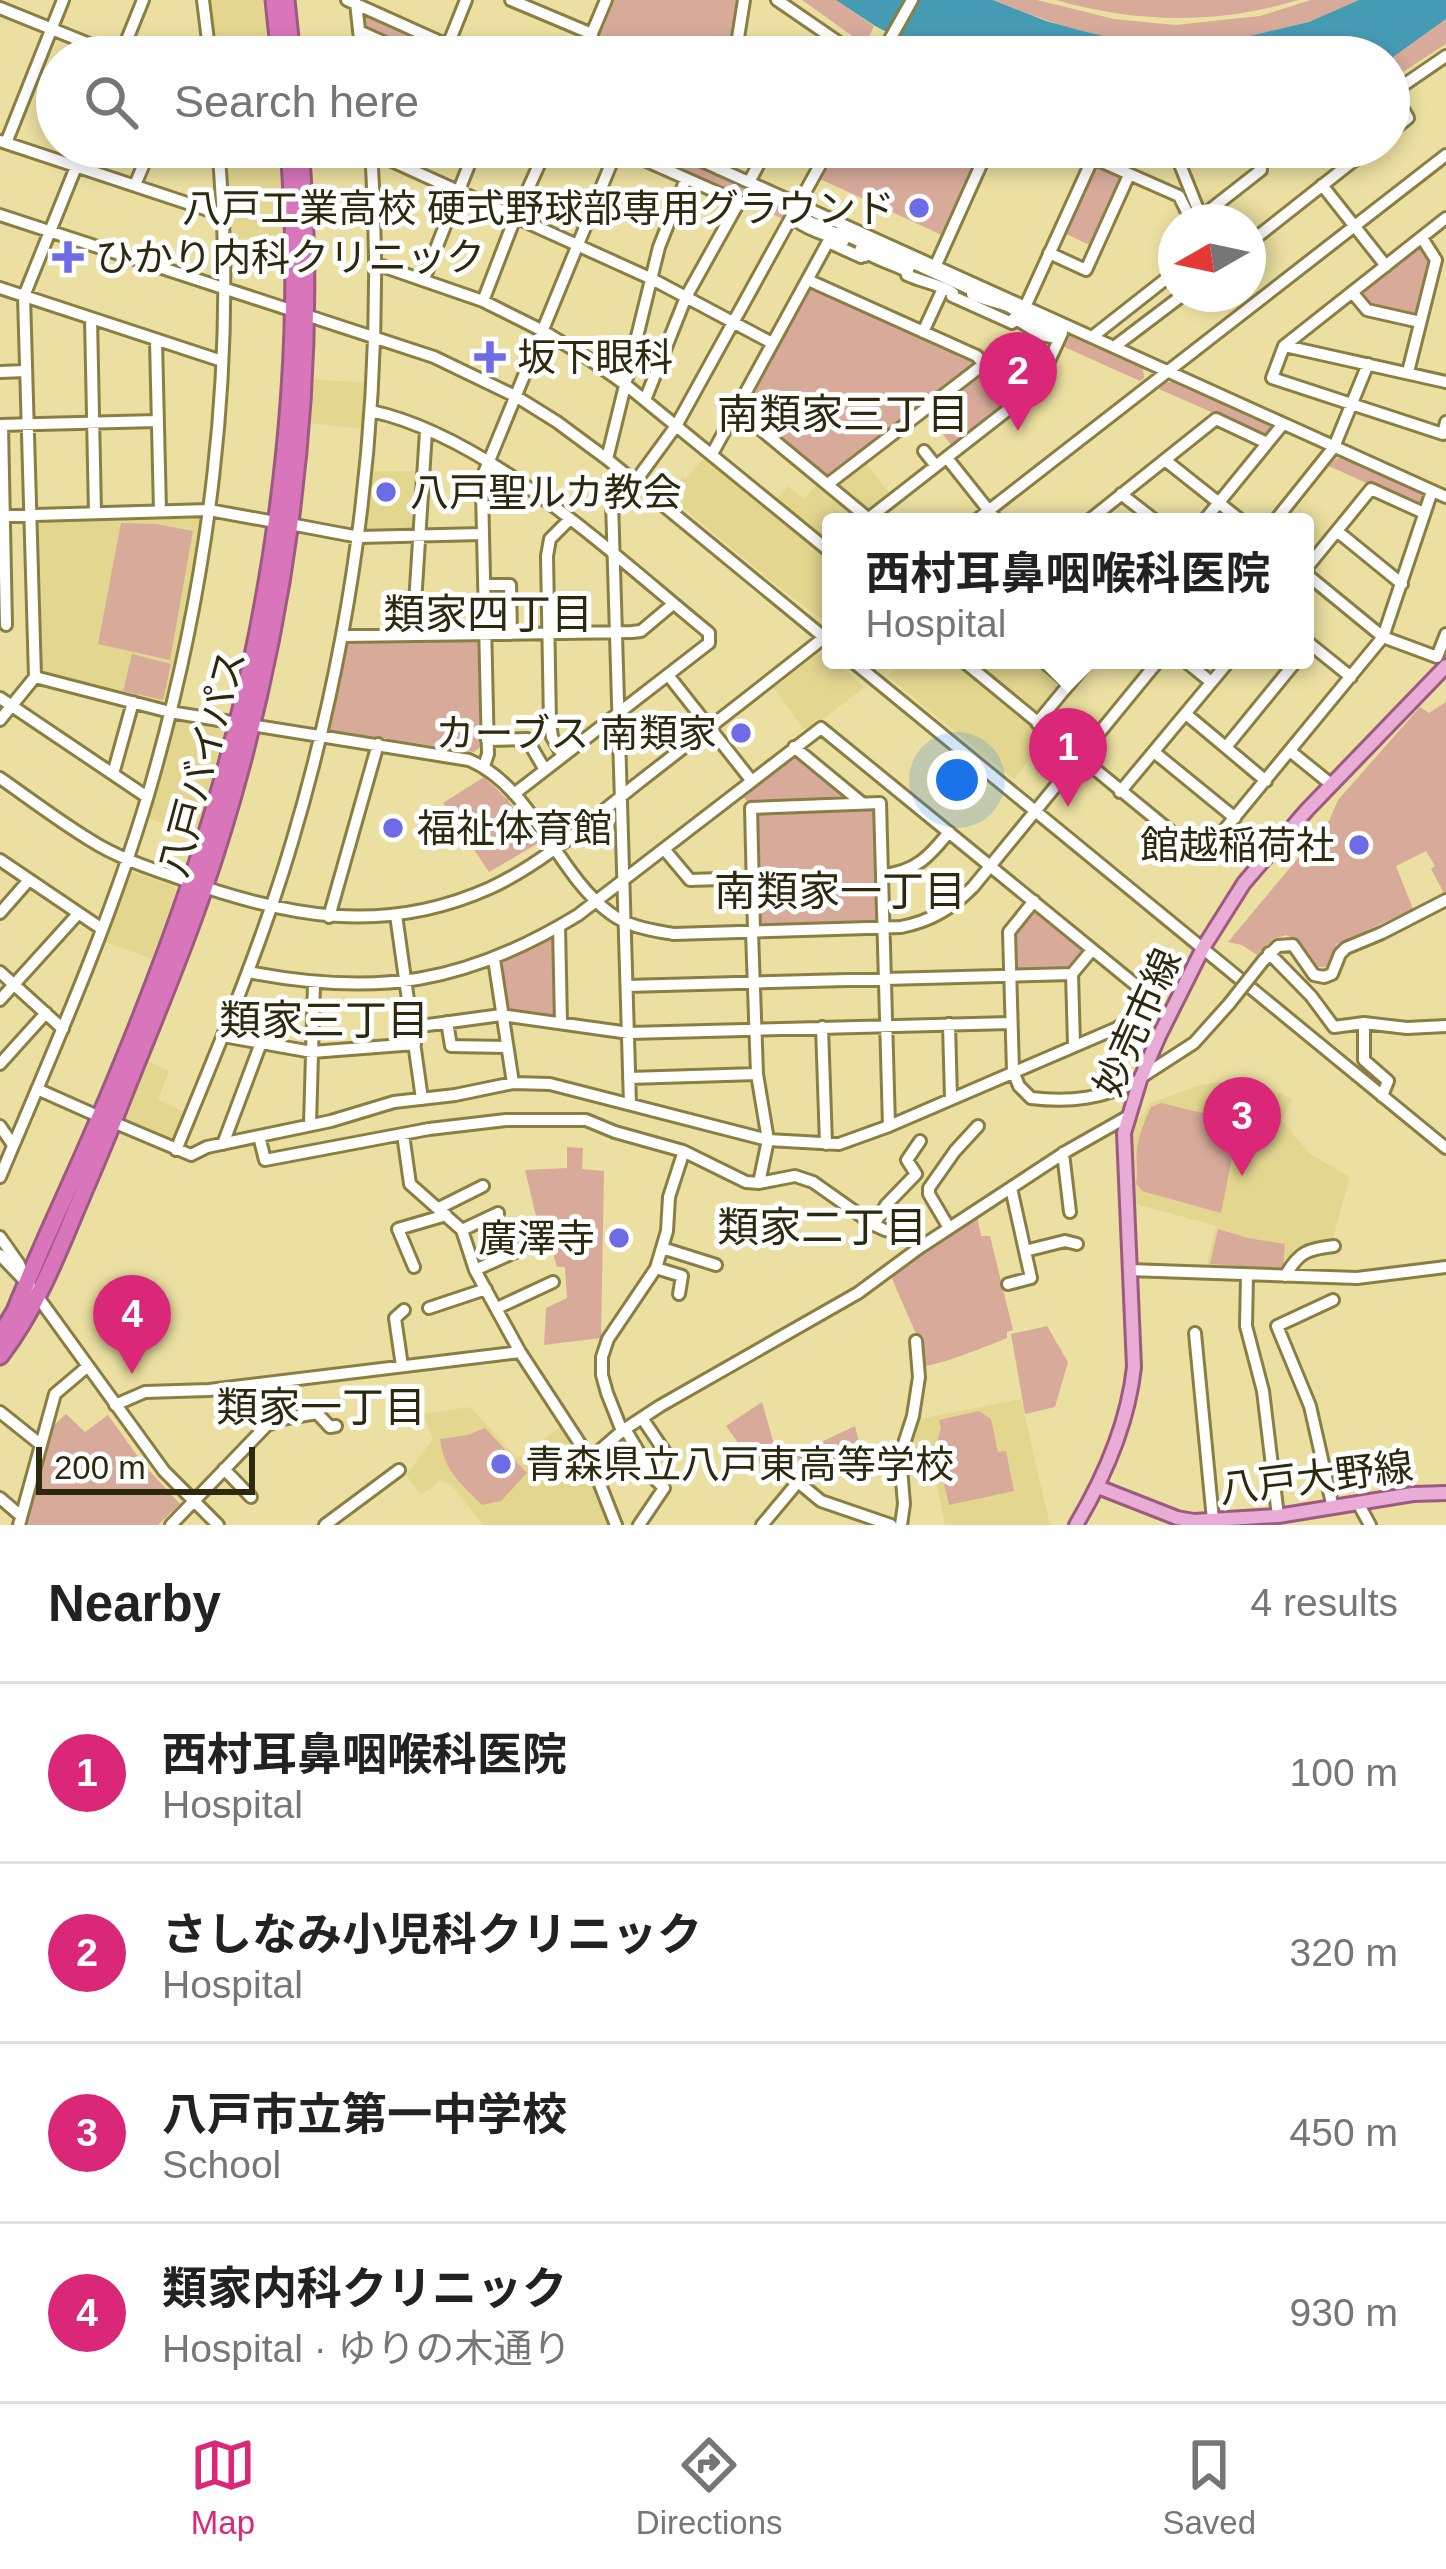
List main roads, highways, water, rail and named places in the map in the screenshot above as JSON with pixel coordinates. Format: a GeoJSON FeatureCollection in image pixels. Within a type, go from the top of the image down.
{"type":"FeatureCollection","features":[{"type":"Feature","properties":{"kind":"highway"},"geometry":{"type":"LineString","coordinates":[[274,0],[278,36]]}},
{"type":"Feature","properties":{"kind":"highway"},"geometry":{"type":"LineString","coordinates":[[286,0],[290,36]]}},
{"type":"Feature","properties":{"kind":"highway","name":"八戸バイパス"},"geometry":{"type":"LineString","coordinates":[[0,1359],[38,1298],[197,885],[273,629],[282,523],[299,446],[295,168]]}},
{"type":"Feature","properties":{"kind":"highway","name":"八戸バイパス"},"geometry":{"type":"LineString","coordinates":[[0,1336],[107,1120]]}},
{"type":"Feature","properties":{"kind":"highway"},"geometry":{"type":"LineString","coordinates":[[0,1324],[27,1282]]}},
{"type":"Feature","properties":{"kind":"main road","name":"妙売市線"},"geometry":{"type":"LineString","coordinates":[[1098,1487],[1131,1396],[1134,1367],[1124,1133],[1141,1078],[1203,948],[1244,883],[1446,667]]}},
{"type":"Feature","properties":{"kind":"main road","name":"八戸大野線"},"geometry":{"type":"LineString","coordinates":[[1098,1487],[1176,1521],[1278,1516],[1413,1493],[1446,1493]]}},
{"type":"Feature","properties":{"kind":"main road"},"geometry":{"type":"LineString","coordinates":[[1076,1525],[1098,1487]]}},
{"type":"Feature","properties":{"kind":"water"},"geometry":{"type":"Polygon","coordinates":[[[836,0],[993,0],[1046,21],[1104,36],[895,36],[836,0]]]}},
{"type":"Feature","properties":{"kind":"water"},"geometry":{"type":"Polygon","coordinates":[[[1359,0],[1446,0],[1446,19],[1410,45],[1410,36],[1250,36],[1309,22],[1359,0]]]}},
{"type":"Feature","properties":{"kind":"place","name":"八戸工業高校 硬式野球部専用グラウンド"},"geometry":{"type":"Point","coordinates":[919,208]}},
{"type":"Feature","properties":{"kind":"place","name":"ひかり内科クリニック"},"geometry":{"type":"Point","coordinates":[68,257]}},
{"type":"Feature","properties":{"kind":"place","name":"坂下眼科"},"geometry":{"type":"Point","coordinates":[490,357]}},
{"type":"Feature","properties":{"kind":"place","name":"さしなみ小児科クリニック"},"geometry":{"type":"Point","coordinates":[1018,431]}},
{"type":"Feature","properties":{"kind":"place","name":"八戸聖ルカ教会"},"geometry":{"type":"Point","coordinates":[386,492]}},
{"type":"Feature","properties":{"kind":"place","name":"カーブス 南類家"},"geometry":{"type":"Point","coordinates":[741,733]}},
{"type":"Feature","properties":{"kind":"place","name":"西村耳鼻咽喉科医院"},"geometry":{"type":"Point","coordinates":[1068,807]}},
{"type":"Feature","properties":{"kind":"place","name":"福祉体育館"},"geometry":{"type":"Point","coordinates":[393,828]}},
{"type":"Feature","properties":{"kind":"place","name":"館越稲荷社"},"geometry":{"type":"Point","coordinates":[1359,845]}},
{"type":"Feature","properties":{"kind":"place","name":"八戸市立第一中学校"},"geometry":{"type":"Point","coordinates":[1242,1176]}},
{"type":"Feature","properties":{"kind":"place","name":"廣澤寺"},"geometry":{"type":"Point","coordinates":[619,1238]}},
{"type":"Feature","properties":{"kind":"place","name":"類家内科クリニック"},"geometry":{"type":"Point","coordinates":[132,1374]}},
{"type":"Feature","properties":{"kind":"place","name":"青森県立八戸東高等学校"},"geometry":{"type":"Point","coordinates":[501,1464]}},
{"type":"Feature","properties":{"kind":"district","name":"南類家三丁目"},"geometry":{"type":"Point","coordinates":[843,414]}},
{"type":"Feature","properties":{"kind":"district","name":"類家四丁目"},"geometry":{"type":"Point","coordinates":[488,614]}},
{"type":"Feature","properties":{"kind":"district","name":"南類家一丁目"},"geometry":{"type":"Point","coordinates":[840,891]}},
{"type":"Feature","properties":{"kind":"district","name":"類家三丁目"},"geometry":{"type":"Point","coordinates":[324,1020]}},
{"type":"Feature","properties":{"kind":"district","name":"類家二丁目"},"geometry":{"type":"Point","coordinates":[822,1227]}},
{"type":"Feature","properties":{"kind":"district","name":"類家一丁目"},"geometry":{"type":"Point","coordinates":[321,1407]}}]}
